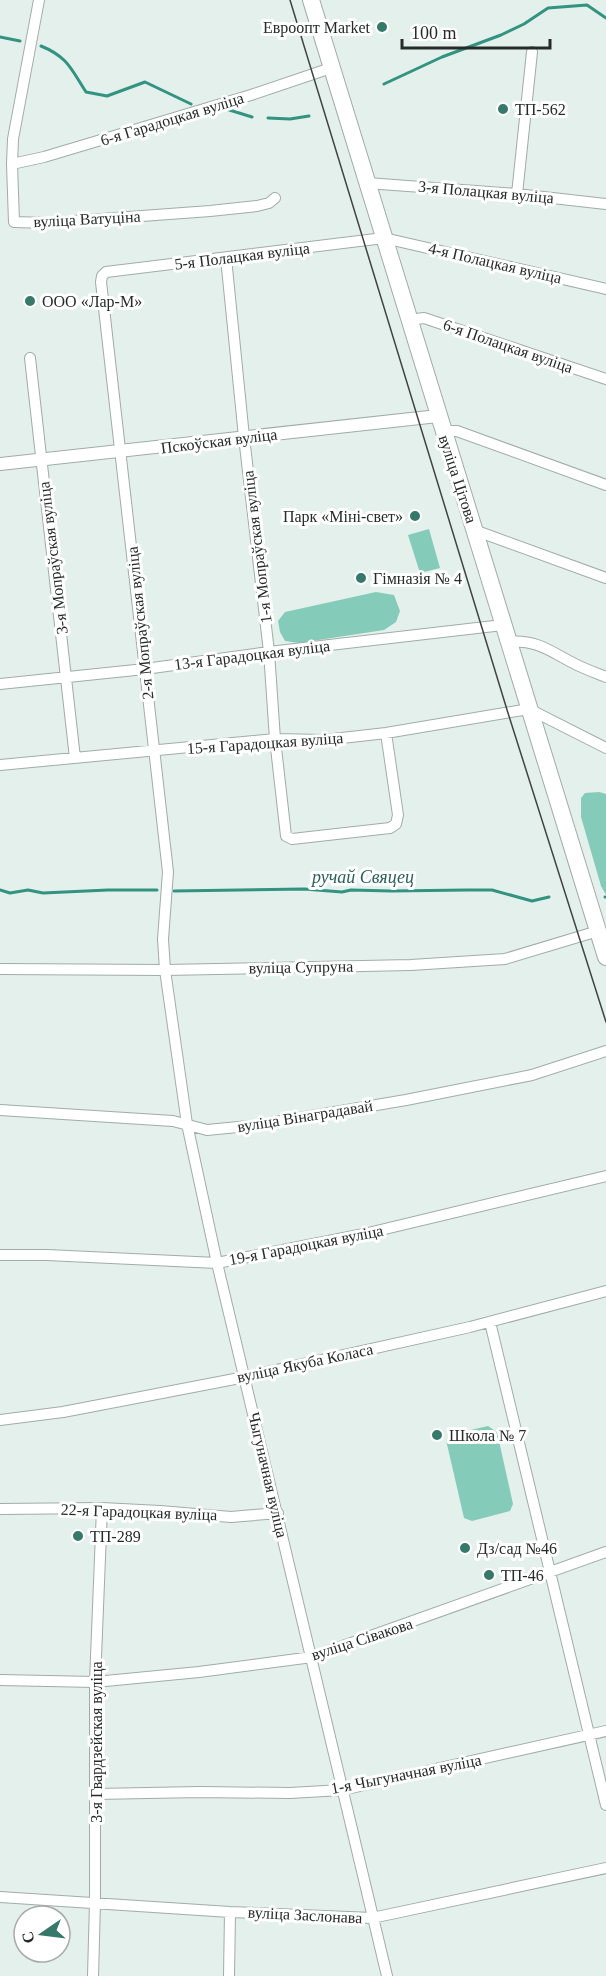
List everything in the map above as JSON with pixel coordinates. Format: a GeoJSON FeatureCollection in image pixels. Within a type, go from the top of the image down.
{"type":"FeatureCollection","features":[{"type":"Feature","properties":{"kind":"main road","name":"вуліца Цітова"},"geometry":{"type":"LineString","coordinates":[[311,0],[606,957]]}},
{"type":"Feature","properties":{"kind":"street","name":"вуліца Ватуціна"},"geometry":{"type":"LineString","coordinates":[[39,0],[13,140],[14,222],[47,223],[210,212],[258,207],[275,198]]}},
{"type":"Feature","properties":{"kind":"street"},"geometry":{"type":"LineString","coordinates":[[518,194],[532,52]]}},
{"type":"Feature","properties":{"kind":"street","name":"6-я Гарадоцкая вуліца"},"geometry":{"type":"LineString","coordinates":[[12,165],[251,96],[331,68]]}},
{"type":"Feature","properties":{"kind":"street","name":"3-я Полацкая вуліца"},"geometry":{"type":"LineString","coordinates":[[367,183],[518,194],[606,204]]}},
{"type":"Feature","properties":{"kind":"street","name":"5-я Полацкая вуліца"},"geometry":{"type":"LineString","coordinates":[[102,276],[106,272],[384,238]]}},
{"type":"Feature","properties":{"kind":"street","name":"4-я Полацкая вуліца"},"geometry":{"type":"LineString","coordinates":[[384,238],[606,289]]}},
{"type":"Feature","properties":{"kind":"street","name":"1-я Мопраўская вуліца"},"geometry":{"type":"LineString","coordinates":[[226,258],[269,652],[275,739],[286,836],[292,839],[390,828],[396,824],[398,815],[386,733]]}},
{"type":"Feature","properties":{"kind":"street","name":"2-я Мопраўская вуліца"},"geometry":{"type":"LineString","coordinates":[[102,276],[168,872],[163,939],[165,970]]}},
{"type":"Feature","properties":{"kind":"street","name":"6-я Полацкая вуліца"},"geometry":{"type":"LineString","coordinates":[[409,320],[424,318],[606,380]]}},
{"type":"Feature","properties":{"kind":"street","name":"3-я Мопраўская вуліца"},"geometry":{"type":"LineString","coordinates":[[30,358],[75,758]]}},
{"type":"Feature","properties":{"kind":"street"},"geometry":{"type":"LineString","coordinates":[[440,423],[606,485]]}},
{"type":"Feature","properties":{"kind":"street","name":"Пскоўская вуліца"},"geometry":{"type":"LineString","coordinates":[[0,464],[244,437],[440,423]]}},
{"type":"Feature","properties":{"kind":"street"},"geometry":{"type":"LineString","coordinates":[[474,530],[606,578]]}},
{"type":"Feature","properties":{"kind":"street","name":"13-я Гарадоцкая вуліца"},"geometry":{"type":"LineString","coordinates":[[0,684],[145,669],[503,625]]}},
{"type":"Feature","properties":{"kind":"street"},"geometry":{"type":"LineString","coordinates":[[508,642],[522,640],[536,643],[577,666],[606,677]]}},
{"type":"Feature","properties":{"kind":"street"},"geometry":{"type":"LineString","coordinates":[[529,709],[606,748]]}},
{"type":"Feature","properties":{"kind":"street","name":"15-я Гарадоцкая вуліца"},"geometry":{"type":"LineString","coordinates":[[0,765],[275,739],[324,740],[386,733],[529,709]]}},
{"type":"Feature","properties":{"kind":"street","name":"вуліца Супруна"},"geometry":{"type":"LineString","coordinates":[[0,969],[165,970],[411,965],[506,958],[598,931]]}},
{"type":"Feature","properties":{"kind":"street","name":"Чыгуначная вуліца"},"geometry":{"type":"LineString","coordinates":[[165,970],[187,1124],[217,1263],[387,1976]]}},
{"type":"Feature","properties":{"kind":"street","name":"вуліца Вінаградавай"},"geometry":{"type":"LineString","coordinates":[[0,1110],[173,1121],[207,1130],[258,1125],[406,1100],[532,1075],[606,1051]]}},
{"type":"Feature","properties":{"kind":"street","name":"19-я Гарадоцкая вуліца"},"geometry":{"type":"LineString","coordinates":[[0,1255],[217,1263],[364,1234],[606,1176]]}},
{"type":"Feature","properties":{"kind":"street","name":"вуліца Якуба Коласа"},"geometry":{"type":"LineString","coordinates":[[0,1420],[63,1412],[245,1377],[490,1322],[606,1291]]}},
{"type":"Feature","properties":{"kind":"street"},"geometry":{"type":"LineString","coordinates":[[490,1322],[606,1805]]}},
{"type":"Feature","properties":{"kind":"street","name":"3-я Гвардзейская вуліца"},"geometry":{"type":"LineString","coordinates":[[93,1976],[95,1682],[102,1508]]}},
{"type":"Feature","properties":{"kind":"street","name":"22-я Гарадоцкая вуліца"},"geometry":{"type":"LineString","coordinates":[[0,1509],[160,1510],[231,1517],[278,1513]]}},
{"type":"Feature","properties":{"kind":"street","name":"вуліца Сівакова"},"geometry":{"type":"LineString","coordinates":[[0,1680],[95,1682],[200,1672],[312,1657],[606,1552]]}},
{"type":"Feature","properties":{"kind":"street","name":"1-я Чыгуначная вуліца"},"geometry":{"type":"LineString","coordinates":[[96,1794],[290,1793],[342,1790],[606,1731]]}},
{"type":"Feature","properties":{"kind":"street","name":"вуліца Заслонава"},"geometry":{"type":"LineString","coordinates":[[0,1897],[372,1918],[606,1868]]}},
{"type":"Feature","properties":{"kind":"street"},"geometry":{"type":"LineString","coordinates":[[229,1976],[230,1911]]}},
{"type":"Feature","properties":{"kind":"green space"},"geometry":{"type":"Polygon","coordinates":[[[429,529],[440,568],[420,573],[408,535],[429,529]]]}},
{"type":"Feature","properties":{"kind":"green space"},"geometry":{"type":"Polygon","coordinates":[[[376,592],[394,595],[400,611],[396,622],[384,630],[299,643],[285,641],[280,632],[278,621],[285,612],[376,592]]]}},
{"type":"Feature","properties":{"kind":"green space"},"geometry":{"type":"Polygon","coordinates":[[[585,793],[606,794],[606,895],[601,886],[581,817],[581,798],[585,793]]]}},
{"type":"Feature","properties":{"kind":"green space"},"geometry":{"type":"Polygon","coordinates":[[[488,1426],[497,1432],[513,1504],[510,1511],[472,1521],[464,1518],[446,1440],[453,1434],[488,1426]]]}},
{"type":"Feature","properties":{"kind":"waterway"},"geometry":{"type":"LineString","coordinates":[[384,84],[442,57],[501,35],[524,24],[548,8],[587,5],[606,18]]}},
{"type":"Feature","properties":{"kind":"waterway"},"geometry":{"type":"LineString","coordinates":[[0,37],[20,41]]}},
{"type":"Feature","properties":{"kind":"waterway"},"geometry":{"type":"LineString","coordinates":[[41,46],[63,59],[86,92],[107,96],[145,82],[191,104]]}},
{"type":"Feature","properties":{"kind":"waterway"},"geometry":{"type":"LineString","coordinates":[[223,108],[252,117]]}},
{"type":"Feature","properties":{"kind":"waterway"},"geometry":{"type":"LineString","coordinates":[[268,118],[290,119],[309,116]]}},
{"type":"Feature","properties":{"kind":"waterway","name":"ручай Свяцец"},"geometry":{"type":"LineString","coordinates":[[0,890],[10,893],[28,890],[43,893],[157,890]]}},
{"type":"Feature","properties":{"kind":"waterway","name":"ручай Свяцец"},"geometry":{"type":"LineString","coordinates":[[174,891],[492,890],[532,901],[549,897]]}},
{"type":"Feature","properties":{"kind":"tram line"},"geometry":{"type":"LineString","coordinates":[[290,0],[508,713],[606,1022]]}},
{"type":"Feature","properties":{"kind":"place","name":"Евроопт Market"},"geometry":{"type":"Point","coordinates":[382,27]}},
{"type":"Feature","properties":{"kind":"place","name":"ТП-562"},"geometry":{"type":"Point","coordinates":[503,109]}},
{"type":"Feature","properties":{"kind":"place","name":"ООО «Лар-М»"},"geometry":{"type":"Point","coordinates":[30,301]}},
{"type":"Feature","properties":{"kind":"place","name":"Парк «Міні-свет»"},"geometry":{"type":"Point","coordinates":[415,516]}},
{"type":"Feature","properties":{"kind":"place","name":"Гімназія № 4"},"geometry":{"type":"Point","coordinates":[361,578]}},
{"type":"Feature","properties":{"kind":"place","name":"Школа № 7"},"geometry":{"type":"Point","coordinates":[437,1435]}},
{"type":"Feature","properties":{"kind":"place","name":"ТП-289"},"geometry":{"type":"Point","coordinates":[78,1536]}},
{"type":"Feature","properties":{"kind":"place","name":"Дз/сад №46"},"geometry":{"type":"Point","coordinates":[465,1548]}},
{"type":"Feature","properties":{"kind":"place","name":"ТП-46"},"geometry":{"type":"Point","coordinates":[489,1575]}}]}
